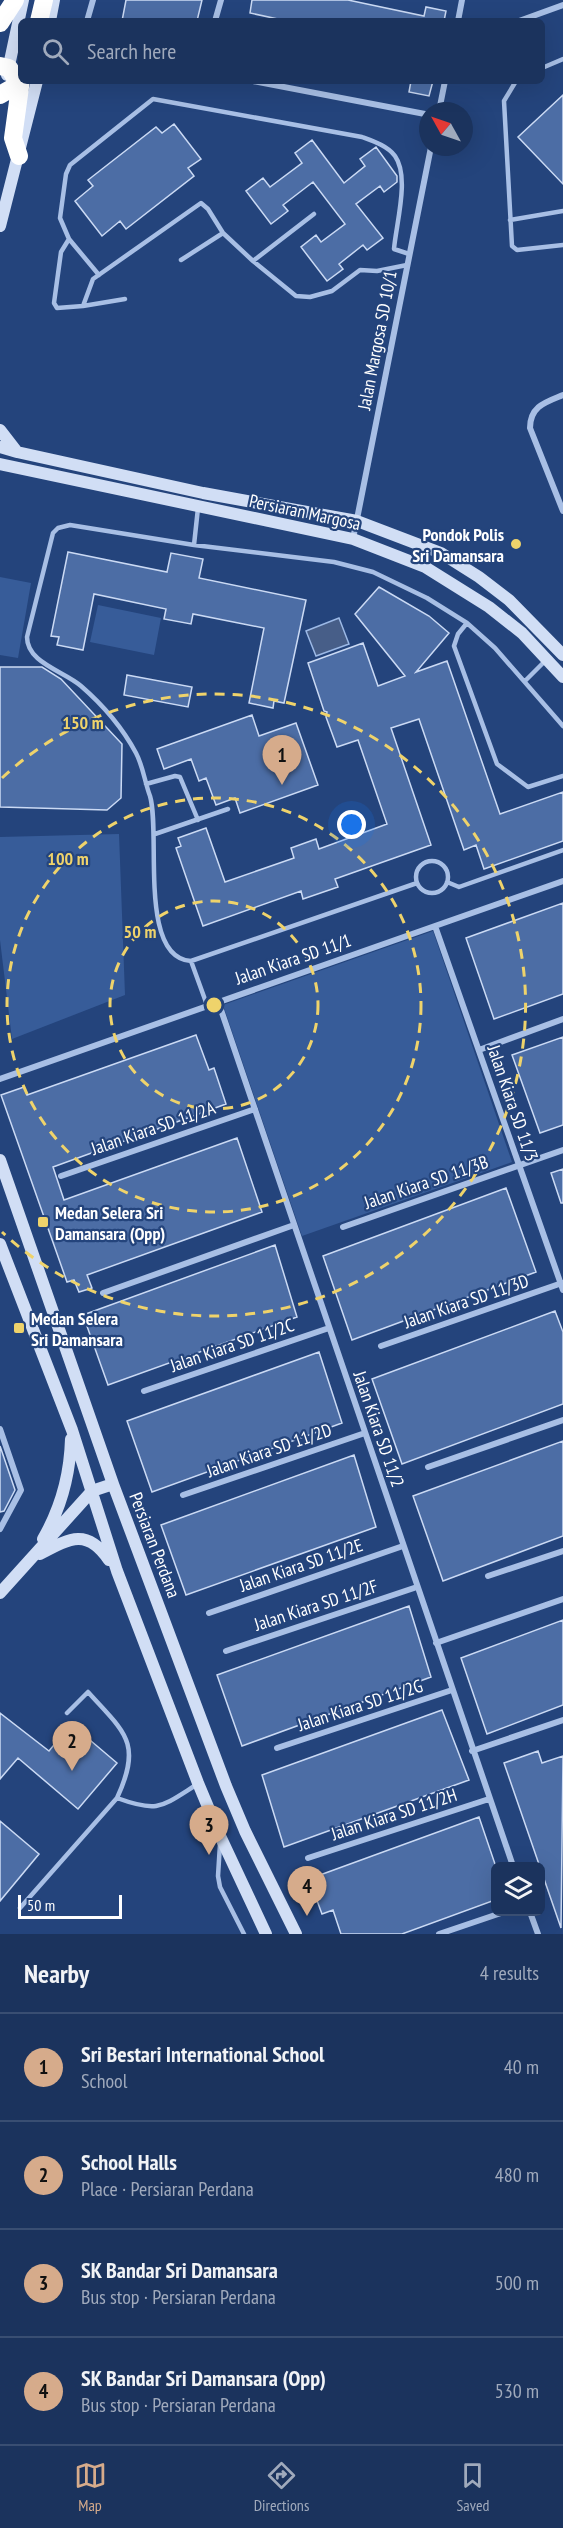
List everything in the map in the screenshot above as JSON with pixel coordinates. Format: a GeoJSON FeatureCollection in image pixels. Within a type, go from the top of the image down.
{"type":"FeatureCollection","features":[{"type":"Feature","properties":{"kind":"highway"},"geometry":{"type":"LineString","coordinates":[[0,23],[15,0]]}},
{"type":"Feature","properties":{"kind":"highway"},"geometry":{"type":"LineString","coordinates":[[40,18],[44,0]]}},
{"type":"Feature","properties":{"kind":"highway"},"geometry":{"type":"LineString","coordinates":[[0,98],[17,76]]}},
{"type":"Feature","properties":{"kind":"highway"},"geometry":{"type":"LineString","coordinates":[[17,76],[20,101],[13,138],[19,156]]}},
{"type":"Feature","properties":{"kind":"main road"},"geometry":{"type":"LineString","coordinates":[[22,18],[23,0]]}},
{"type":"Feature","properties":{"kind":"main road"},"geometry":{"type":"LineString","coordinates":[[51,18],[54,0]]}},
{"type":"Feature","properties":{"kind":"main road"},"geometry":{"type":"LineString","coordinates":[[0,226],[19,156]]}},
{"type":"Feature","properties":{"kind":"main road"},"geometry":{"type":"LineString","coordinates":[[0,430],[17,452]]}},
{"type":"Feature","properties":{"kind":"main road","name":"Persiaran Margosa"},"geometry":{"type":"LineString","coordinates":[[0,447],[203,493],[357,521],[441,554],[479,577],[509,600],[563,656]]}},
{"type":"Feature","properties":{"kind":"main road","name":"Persiaran Margosa"},"geometry":{"type":"LineString","coordinates":[[0,464],[198,508],[353,539],[425,567],[454,584],[514,627],[563,677]]}},
{"type":"Feature","properties":{"kind":"main road"},"geometry":{"type":"LineString","coordinates":[[0,473],[17,467]]}},
{"type":"Feature","properties":{"kind":"main road","name":"Persiaran Perdana"},"geometry":{"type":"LineString","coordinates":[[0,1160],[113,1484],[241,1822],[296,1934]]}},
{"type":"Feature","properties":{"kind":"main road"},"geometry":{"type":"LineString","coordinates":[[0,1244],[72,1430],[117,1571],[198,1783],[266,1934]]}},
{"type":"Feature","properties":{"kind":"main road"},"geometry":{"type":"LineString","coordinates":[[32,1559],[60,1504],[70,1460],[72,1430]]}},
{"type":"Feature","properties":{"kind":"main road"},"geometry":{"type":"LineString","coordinates":[[0,1593],[93,1491],[113,1484]]}},
{"type":"Feature","properties":{"kind":"main road"},"geometry":{"type":"LineString","coordinates":[[32,1559],[75,1538],[91,1541],[101,1549],[117,1571]]}},
{"type":"Feature","properties":{"kind":"street"},"geometry":{"type":"LineString","coordinates":[[88,18],[93,0]]}},
{"type":"Feature","properties":{"kind":"street"},"geometry":{"type":"LineString","coordinates":[[217,18],[221,0]]}},
{"type":"Feature","properties":{"kind":"street"},"geometry":{"type":"LineString","coordinates":[[459,18],[462,0]]}},
{"type":"Feature","properties":{"kind":"street"},"geometry":{"type":"LineString","coordinates":[[527,18],[563,5]]}},
{"type":"Feature","properties":{"kind":"street"},"geometry":{"type":"LineString","coordinates":[[269,84],[419,113]]}},
{"type":"Feature","properties":{"kind":"street"},"geometry":{"type":"LineString","coordinates":[[441,102],[444,84]]}},
{"type":"Feature","properties":{"kind":"street","name":"Jalan Margosa SD 10/1"},"geometry":{"type":"LineString","coordinates":[[353,539],[429,156]]}},
{"type":"Feature","properties":{"kind":"street"},"geometry":{"type":"LineString","coordinates":[[563,396],[542,404],[532,414],[530,428],[563,511]]}},
{"type":"Feature","properties":{"kind":"street","name":"Jalan Kiara SD 11/1"},"geometry":{"type":"LineString","coordinates":[[0,1079],[563,881]]}},
{"type":"Feature","properties":{"kind":"street","name":"Jalan Kiara SD 11/3"},"geometry":{"type":"LineString","coordinates":[[435,926],[562,1285]]}},
{"type":"Feature","properties":{"kind":"street","name":"Jalan Kiara SD 11/2"},"geometry":{"type":"LineString","coordinates":[[218,1001],[512,1862]]}},
{"type":"Feature","properties":{"kind":"street"},"geometry":{"type":"LineString","coordinates":[[479,1050],[563,1019]]}},
{"type":"Feature","properties":{"kind":"street","name":"Jalan Kiara SD 11/2A"},"geometry":{"type":"LineString","coordinates":[[61,1176],[255,1109]]}},
{"type":"Feature","properties":{"kind":"street","name":"Jalan Kiara SD 11/3B"},"geometry":{"type":"LineString","coordinates":[[343,1227],[563,1150]]}},
{"type":"Feature","properties":{"kind":"street"},"geometry":{"type":"LineString","coordinates":[[103,1293],[294,1225]]}},
{"type":"Feature","properties":{"kind":"street","name":"Jalan Kiara SD 11/3D"},"geometry":{"type":"LineString","coordinates":[[381,1346],[562,1285]]}},
{"type":"Feature","properties":{"kind":"street","name":"Jalan Kiara SD 11/2C"},"geometry":{"type":"LineString","coordinates":[[144,1391],[329,1328]]}},
{"type":"Feature","properties":{"kind":"street"},"geometry":{"type":"LineString","coordinates":[[428,1467],[563,1420]]}},
{"type":"Feature","properties":{"kind":"street"},"geometry":{"type":"LineString","coordinates":[[0,1429],[21,1490],[0,1529]]}},
{"type":"Feature","properties":{"kind":"street","name":"Jalan Kiara SD 11/2D"},"geometry":{"type":"LineString","coordinates":[[183,1495],[365,1433]]}},
{"type":"Feature","properties":{"kind":"street","name":"Jalan Kiara SD 11/2E"},"geometry":{"type":"LineString","coordinates":[[209,1612],[403,1546]]}},
{"type":"Feature","properties":{"kind":"street"},"geometry":{"type":"LineString","coordinates":[[488,1576],[563,1551]]}},
{"type":"Feature","properties":{"kind":"street","name":"Jalan Kiara SD 11/2F"},"geometry":{"type":"LineString","coordinates":[[226,1651],[417,1587]]}},
{"type":"Feature","properties":{"kind":"street"},"geometry":{"type":"LineString","coordinates":[[436,1644],[563,1599]]}},
{"type":"Feature","properties":{"kind":"street","name":"Jalan Kiara SD 11/2G"},"geometry":{"type":"LineString","coordinates":[[277,1748],[452,1690]]}},
{"type":"Feature","properties":{"kind":"street"},"geometry":{"type":"LineString","coordinates":[[472,1751],[563,1720]]}},
{"type":"Feature","properties":{"kind":"street","name":"Jalan Kiara SD 11/2H"},"geometry":{"type":"LineString","coordinates":[[308,1858],[489,1798]]}},
{"type":"Feature","properties":{"kind":"street"},"geometry":{"type":"LineString","coordinates":[[439,1934],[491,1916]]}},
{"type":"Feature","properties":{"kind":"street"},"geometry":{"type":"LineString","coordinates":[[532,1916],[538,1934]]}},
{"type":"Feature","properties":{"kind":"lane"},"geometry":{"type":"LineString","coordinates":[[545,67],[563,59]]}},
{"type":"Feature","properties":{"kind":"lane"},"geometry":{"type":"LineString","coordinates":[[514,84],[504,101],[512,246],[517,250],[563,244]]}},
{"type":"Feature","properties":{"kind":"lane"},"geometry":{"type":"LineString","coordinates":[[99,275],[69,239],[60,218],[66,174],[70,165],[153,99],[362,137],[387,148],[394,154],[399,164],[402,183],[394,249],[409,254]]}},
{"type":"Feature","properties":{"kind":"lane"},"geometry":{"type":"LineString","coordinates":[[83,306],[88,287],[93,279],[201,202],[208,208],[223,233],[296,296],[310,297],[332,291],[360,270],[377,271],[407,265]]}},
{"type":"Feature","properties":{"kind":"lane"},"geometry":{"type":"LineString","coordinates":[[510,220],[563,211]]}},
{"type":"Feature","properties":{"kind":"lane"},"geometry":{"type":"LineString","coordinates":[[253,261],[314,214]]}},
{"type":"Feature","properties":{"kind":"lane"},"geometry":{"type":"LineString","coordinates":[[181,260],[223,233]]}},
{"type":"Feature","properties":{"kind":"lane"},"geometry":{"type":"LineString","coordinates":[[69,239],[61,252],[54,303],[57,308],[125,299]]}},
{"type":"Feature","properties":{"kind":"lane"},"geometry":{"type":"LineString","coordinates":[[194,545],[198,508]]}},
{"type":"Feature","properties":{"kind":"lane"},"geometry":{"type":"LineString","coordinates":[[417,883],[191,961],[171,954],[163,939],[156,911],[154,808],[137,754],[112,716],[80,685],[32,654],[28,649],[27,637],[50,539],[58,528],[70,525],[194,545],[334,562],[373,572],[427,598],[467,623],[495,648],[563,726]]}},
{"type":"Feature","properties":{"kind":"lane"},"geometry":{"type":"LineString","coordinates":[[467,623],[458,634],[454,646],[497,764],[528,787],[563,776]]}},
{"type":"Feature","properties":{"kind":"lane"},"geometry":{"type":"LineString","coordinates":[[525,681],[546,659]]}},
{"type":"Feature","properties":{"kind":"lane"},"geometry":{"type":"LineString","coordinates":[[146,784],[178,776],[198,820]]}},
{"type":"Feature","properties":{"kind":"lane"},"geometry":{"type":"LineString","coordinates":[[155,834],[228,809]]}},
{"type":"Feature","properties":{"kind":"lane"},"geometry":{"type":"LineString","coordinates":[[447,882],[459,887],[563,850]]}},
{"type":"Feature","properties":{"kind":"lane"},"geometry":{"type":"LineString","coordinates":[[428,861],[434,861],[446,871],[447,882],[440,890],[424,891],[417,883],[419,867],[428,861]]}},
{"type":"Feature","properties":{"kind":"lane"},"geometry":{"type":"LineString","coordinates":[[191,961],[207,1005]]}},
{"type":"Feature","properties":{"kind":"lane"},"geometry":{"type":"LineString","coordinates":[[20,1908],[117,1798],[126,1779],[131,1760],[124,1732],[88,1692],[67,1713]]}},
{"type":"Feature","properties":{"kind":"lane"},"geometry":{"type":"LineString","coordinates":[[117,1798],[152,1808],[161,1806],[198,1783]]}},
{"type":"Feature","properties":{"kind":"lane"},"geometry":{"type":"LineString","coordinates":[[221,1838],[218,1876],[220,1887],[244,1934]]}},
{"type":"Feature","properties":{"kind":"shaded area"},"geometry":{"type":"Polygon","coordinates":[[[0,577],[31,583],[18,658],[0,655],[0,577]]]}},
{"type":"Feature","properties":{"kind":"shaded area"},"geometry":{"type":"Polygon","coordinates":[[[98,605],[161,618],[154,655],[90,642],[98,605]]]}},
{"type":"Feature","properties":{"kind":"shaded area"},"geometry":{"type":"Polygon","coordinates":[[[339,618],[349,644],[316,656],[306,631],[339,618]]]}},
{"type":"Feature","properties":{"kind":"shaded area"},"geometry":{"type":"Polygon","coordinates":[[[119,834],[125,995],[12,1039],[0,940],[0,837],[119,834]]]}},
{"type":"Feature","properties":{"kind":"shaded area"},"geometry":{"type":"Polygon","coordinates":[[[433,931],[512,1162],[302,1236],[223,1005],[433,931]]]}},
{"type":"Feature","properties":{"kind":"building"},"geometry":{"type":"Polygon","coordinates":[[[126,0],[202,0],[198,18],[123,18],[126,0]]]}},
{"type":"Feature","properties":{"kind":"building"},"geometry":{"type":"Polygon","coordinates":[[[252,0],[348,0],[424,16],[426,7],[446,11],[445,18],[273,18],[250,13],[252,0]]]}},
{"type":"Feature","properties":{"kind":"building"},"geometry":{"type":"Polygon","coordinates":[[[410,84],[432,84],[429,96],[409,92],[410,84]]]}},
{"type":"Feature","properties":{"kind":"building"},"geometry":{"type":"Polygon","coordinates":[[[563,95],[563,184],[518,137],[563,95]]]}},
{"type":"Feature","properties":{"kind":"building"},"geometry":{"type":"Polygon","coordinates":[[[174,124],[201,159],[188,168],[194,176],[126,229],[120,221],[102,236],[75,201],[93,186],[88,180],[156,127],[162,133],[174,124]]]}},
{"type":"Feature","properties":{"kind":"building"},"geometry":{"type":"Polygon","coordinates":[[[312,140],[344,183],[365,166],[360,159],[376,147],[397,176],[397,182],[384,192],[380,186],[356,204],[383,238],[367,250],[363,245],[339,264],[343,269],[327,281],[301,247],[316,235],[321,242],[345,224],[313,182],[283,205],[288,211],[271,224],[246,191],[263,178],[270,187],[302,163],[295,153],[312,140]]]}},
{"type":"Feature","properties":{"kind":"building"},"geometry":{"type":"Polygon","coordinates":[[[68,552],[167,572],[171,553],[203,559],[199,578],[306,600],[284,703],[274,701],[273,708],[249,703],[264,628],[193,614],[191,624],[164,619],[166,609],[94,594],[83,650],[57,645],[59,637],[51,636],[68,552]]]}},
{"type":"Feature","properties":{"kind":"building"},"geometry":{"type":"Polygon","coordinates":[[[379,587],[429,616],[449,633],[416,672],[447,661],[500,814],[563,792],[563,841],[484,869],[476,845],[464,850],[419,719],[391,728],[431,845],[335,879],[338,887],[303,899],[301,891],[203,926],[176,848],[181,846],[178,838],[206,828],[225,882],[294,858],[291,848],[316,839],[319,849],[387,824],[358,740],[337,747],[326,717],[327,712],[324,711],[308,663],[363,643],[378,686],[405,676],[355,614],[379,587]]]}},
{"type":"Feature","properties":{"kind":"building"},"geometry":{"type":"Polygon","coordinates":[[[0,667],[42,667],[61,679],[122,744],[121,798],[107,810],[0,807],[0,667]]]}},
{"type":"Feature","properties":{"kind":"building"},"geometry":{"type":"Polygon","coordinates":[[[127,675],[192,687],[188,707],[124,695],[127,675]]]}},
{"type":"Feature","properties":{"kind":"building"},"geometry":{"type":"Polygon","coordinates":[[[252,715],[259,736],[296,723],[318,785],[240,813],[235,798],[216,805],[206,778],[199,781],[191,759],[164,769],[157,749],[252,715]]]}},
{"type":"Feature","properties":{"kind":"building"},"geometry":{"type":"Polygon","coordinates":[[[563,903],[563,994],[494,1019],[466,938],[563,903]]]}},
{"type":"Feature","properties":{"kind":"building"},"geometry":{"type":"Polygon","coordinates":[[[196,1035],[209,1070],[214,1068],[226,1104],[53,1167],[64,1200],[237,1138],[262,1212],[87,1275],[92,1288],[79,1292],[74,1280],[67,1282],[1,1095],[24,1087],[27,1095],[196,1035]]]}},
{"type":"Feature","properties":{"kind":"building"},"geometry":{"type":"Polygon","coordinates":[[[563,1037],[563,1125],[540,1133],[512,1055],[563,1037]]]}},
{"type":"Feature","properties":{"kind":"building"},"geometry":{"type":"Polygon","coordinates":[[[563,1169],[563,1203],[561,1203],[551,1173],[563,1169]]]}},
{"type":"Feature","properties":{"kind":"building"},"geometry":{"type":"Polygon","coordinates":[[[506,1188],[536,1272],[352,1340],[323,1256],[506,1188]]]}},
{"type":"Feature","properties":{"kind":"building"},"geometry":{"type":"Polygon","coordinates":[[[275,1245],[297,1317],[108,1385],[83,1315],[275,1245]]]}},
{"type":"Feature","properties":{"kind":"building"},"geometry":{"type":"Polygon","coordinates":[[[555,1311],[563,1332],[563,1404],[402,1464],[372,1379],[555,1311]]]}},
{"type":"Feature","properties":{"kind":"building"},"geometry":{"type":"Polygon","coordinates":[[[319,1352],[342,1423],[152,1492],[127,1421],[319,1352]]]}},
{"type":"Feature","properties":{"kind":"building"},"geometry":{"type":"Polygon","coordinates":[[[563,1441],[563,1536],[443,1581],[413,1496],[563,1441]]]}},
{"type":"Feature","properties":{"kind":"building"},"geometry":{"type":"Polygon","coordinates":[[[0,1446],[15,1490],[4,1511],[0,1512],[0,1446]]]}},
{"type":"Feature","properties":{"kind":"building"},"geometry":{"type":"Polygon","coordinates":[[[354,1455],[376,1527],[186,1595],[161,1525],[354,1455]]]}},
{"type":"Feature","properties":{"kind":"building"},"geometry":{"type":"Polygon","coordinates":[[[409,1606],[431,1677],[242,1746],[217,1675],[409,1606]]]}},
{"type":"Feature","properties":{"kind":"building"},"geometry":{"type":"Polygon","coordinates":[[[563,1620],[563,1705],[487,1734],[461,1658],[563,1620]]]}},
{"type":"Feature","properties":{"kind":"building"},"geometry":{"type":"Polygon","coordinates":[[[442,1710],[469,1780],[284,1847],[262,1775],[442,1710]]]}},
{"type":"Feature","properties":{"kind":"building"},"geometry":{"type":"Polygon","coordinates":[[[0,1713],[49,1751],[71,1724],[117,1763],[78,1809],[18,1758],[0,1779],[0,1713]]]}},
{"type":"Feature","properties":{"kind":"building"},"geometry":{"type":"Polygon","coordinates":[[[538,1751],[542,1763],[563,1756],[561,1928],[545,1882],[545,1862],[538,1862],[504,1763],[538,1751]]]}},
{"type":"Feature","properties":{"kind":"building"},"geometry":{"type":"Polygon","coordinates":[[[479,1817],[494,1862],[491,1862],[491,1901],[402,1934],[341,1934],[333,1910],[322,1914],[309,1879],[479,1817]]]}},
{"type":"Feature","properties":{"kind":"building"},"geometry":{"type":"Polygon","coordinates":[[[0,1821],[39,1854],[0,1901],[0,1821]]]}},
{"type":"Feature","properties":{"kind":"place","name":"Pondok Polis Sri Damansara"},"geometry":{"type":"Point","coordinates":[516,544]}},
{"type":"Feature","properties":{"kind":"place","name":"Sri Bestari International School"},"geometry":{"type":"Point","coordinates":[282,785]}},
{"type":"Feature","properties":{"kind":"place","name":"Medan Selera Sri Damansara (Opp)"},"geometry":{"type":"Point","coordinates":[43,1222]}},
{"type":"Feature","properties":{"kind":"place","name":"Medan Selera Sri Damansara"},"geometry":{"type":"Point","coordinates":[19,1328]}},
{"type":"Feature","properties":{"kind":"place","name":"School Halls"},"geometry":{"type":"Point","coordinates":[72,1771]}},
{"type":"Feature","properties":{"kind":"place","name":"SK Bandar Sri Damansara"},"geometry":{"type":"Point","coordinates":[209,1855]}},
{"type":"Feature","properties":{"kind":"place","name":"SK Bandar Sri Damansara (Opp)"},"geometry":{"type":"Point","coordinates":[307,1916]}}]}
